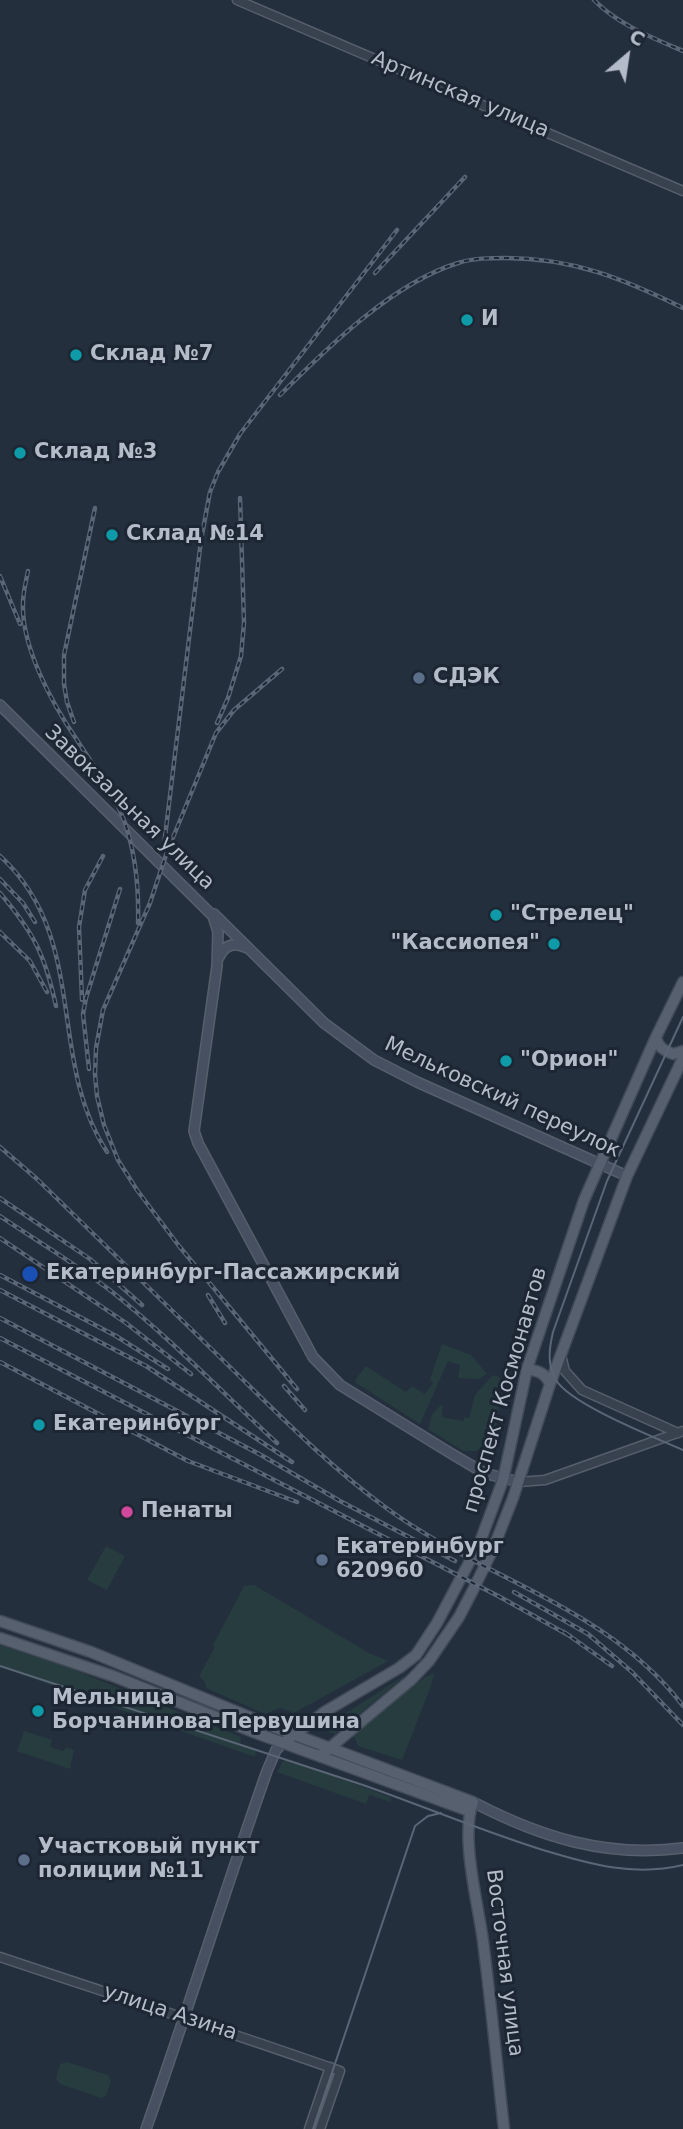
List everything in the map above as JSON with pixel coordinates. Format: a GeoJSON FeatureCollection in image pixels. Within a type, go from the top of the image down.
{"type":"FeatureCollection","features":[{"type":"Feature","properties":{"kind":"main road","name":"Завокзальная улица"},"geometry":{"type":"LineString","coordinates":[[0,705],[209,909],[216,921],[217,966],[194,1131],[313,1357],[331,1377],[353,1393],[475,1468],[519,1482]]}},
{"type":"Feature","properties":{"kind":"main road","name":"Мельковский переулок"},"geometry":{"type":"LineString","coordinates":[[209,909],[324,1023],[374,1060],[627,1176]]}},
{"type":"Feature","properties":{"kind":"main road"},"geometry":{"type":"LineString","coordinates":[[217,966],[222,952],[230,945],[243,946],[255,953]]}},
{"type":"Feature","properties":{"kind":"main road","name":"проспект Космонавтов"},"geometry":{"type":"LineString","coordinates":[[283,1743],[326,1711],[399,1668],[419,1651],[480,1542],[503,1479],[527,1370],[584,1200],[683,982]]}},
{"type":"Feature","properties":{"kind":"main road"},"geometry":{"type":"LineString","coordinates":[[656,1037],[658,1045],[666,1051],[673,1054],[683,1051]]}},
{"type":"Feature","properties":{"kind":"main road","name":"проспект Космонавтов"},"geometry":{"type":"LineString","coordinates":[[320,1756],[411,1679],[440,1646],[459,1617],[493,1549],[519,1482],[550,1384],[627,1176],[683,1058]]}},
{"type":"Feature","properties":{"kind":"main road"},"geometry":{"type":"LineString","coordinates":[[527,1370],[541,1372],[547,1376],[550,1384]]}},
{"type":"Feature","properties":{"kind":"main road"},"geometry":{"type":"LineString","coordinates":[[0,1621],[91,1652],[471,1806]]}},
{"type":"Feature","properties":{"kind":"main road"},"geometry":{"type":"LineString","coordinates":[[0,1638],[113,1676],[283,1743],[558,1838],[614,1851],[683,1848]]}},
{"type":"Feature","properties":{"kind":"main road"},"geometry":{"type":"LineString","coordinates":[[146,2129],[260,1790],[275,1750],[283,1743]]}},
{"type":"Feature","properties":{"kind":"main road","name":"Восточная улица"},"geometry":{"type":"LineString","coordinates":[[471,1806],[469,1846],[504,2129]]}},
{"type":"Feature","properties":{"kind":"street","name":"Артинская улица"},"geometry":{"type":"LineString","coordinates":[[237,0],[683,191]]}},
{"type":"Feature","properties":{"kind":"street"},"geometry":{"type":"LineString","coordinates":[[561,1353],[565,1371],[582,1390],[680,1432]]}},
{"type":"Feature","properties":{"kind":"street"},"geometry":{"type":"LineString","coordinates":[[519,1482],[545,1480],[680,1432]]}},
{"type":"Feature","properties":{"kind":"street","name":"улица Азина"},"geometry":{"type":"LineString","coordinates":[[0,1957],[340,2071],[320,2129]]}},
{"type":"Feature","properties":{"kind":"street"},"geometry":{"type":"LineString","coordinates":[[309,2129],[330,2067]]}},
{"type":"Feature","properties":{"kind":"green space"},"geometry":{"type":"Polygon","coordinates":[[[442,1344],[471,1355],[487,1374],[478,1379],[458,1378],[460,1365],[448,1361],[420,1424],[356,1383],[366,1366],[406,1392],[412,1386],[425,1394],[433,1383],[430,1379],[442,1344]]]}},
{"type":"Feature","properties":{"kind":"green space"},"geometry":{"type":"Polygon","coordinates":[[[493,1375],[499,1377],[504,1384],[494,1434],[477,1451],[463,1451],[428,1429],[432,1414],[441,1405],[442,1417],[463,1421],[465,1417],[469,1418],[475,1395],[493,1375]]]}},
{"type":"Feature","properties":{"kind":"green space"},"geometry":{"type":"Polygon","coordinates":[[[106,1546],[125,1556],[107,1590],[87,1580],[106,1546]]]}},
{"type":"Feature","properties":{"kind":"green space"},"geometry":{"type":"Polygon","coordinates":[[[254,1585],[369,1653],[388,1661],[294,1713],[280,1708],[265,1714],[206,1688],[205,1682],[199,1676],[214,1649],[213,1645],[244,1586],[254,1585]]]}},
{"type":"Feature","properties":{"kind":"green space"},"geometry":{"type":"Polygon","coordinates":[[[0,1645],[72,1669],[241,1737],[240,1745],[256,1750],[255,1757],[0,1667],[0,1645]]]}},
{"type":"Feature","properties":{"kind":"green space"},"geometry":{"type":"Polygon","coordinates":[[[434,1673],[402,1760],[358,1746],[354,1736],[358,1730],[425,1677],[434,1673]]]}},
{"type":"Feature","properties":{"kind":"green space"},"geometry":{"type":"Polygon","coordinates":[[[407,1674],[335,1734],[325,1730],[329,1724],[407,1674]]]}},
{"type":"Feature","properties":{"kind":"green space"},"geometry":{"type":"Polygon","coordinates":[[[24,1731],[52,1740],[50,1747],[64,1751],[66,1747],[74,1750],[70,1769],[17,1751],[24,1731]]]}},
{"type":"Feature","properties":{"kind":"green space"},"geometry":{"type":"Polygon","coordinates":[[[290,1760],[390,1797],[391,1802],[369,1795],[366,1804],[277,1772],[283,1761],[290,1760]]]}},
{"type":"Feature","properties":{"kind":"green space"},"geometry":{"type":"Polygon","coordinates":[[[67,2062],[108,2075],[111,2081],[106,2096],[101,2098],[60,2084],[56,2079],[60,2064],[67,2062]]]}},
{"type":"Feature","properties":{"kind":"tram line"},"geometry":{"type":"LineString","coordinates":[[683,1017],[607,1181],[553,1332],[550,1357],[556,1380],[578,1399],[614,1419],[683,1450]]}},
{"type":"Feature","properties":{"kind":"tram line"},"geometry":{"type":"LineString","coordinates":[[0,1666],[363,1785],[560,1855],[629,1869],[647,1870],[683,1865]]}},
{"type":"Feature","properties":{"kind":"tram line"},"geometry":{"type":"LineString","coordinates":[[313,2129],[415,1826],[428,1816],[441,1813]]}},
{"type":"Feature","properties":{"kind":"railway"},"geometry":{"type":"LineString","coordinates":[[594,0],[624,23],[683,51]]}},
{"type":"Feature","properties":{"kind":"railway"},"geometry":{"type":"LineString","coordinates":[[375,273],[465,177]]}},
{"type":"Feature","properties":{"kind":"railway"},"geometry":{"type":"LineString","coordinates":[[164,845],[201,540],[210,492],[240,434],[397,230]]}},
{"type":"Feature","properties":{"kind":"railway"},"geometry":{"type":"LineString","coordinates":[[280,395],[340,337],[386,301],[434,272],[464,261],[488,258],[530,259],[576,266],[619,279],[683,308]]}},
{"type":"Feature","properties":{"kind":"railway"},"geometry":{"type":"LineString","coordinates":[[217,723],[241,656],[244,623],[240,498]]}},
{"type":"Feature","properties":{"kind":"railway"},"geometry":{"type":"LineString","coordinates":[[74,722],[64,684],[64,655],[95,508]]}},
{"type":"Feature","properties":{"kind":"railway"},"geometry":{"type":"LineString","coordinates":[[28,571],[23,599],[27,638],[40,675],[58,710],[109,791],[125,823],[136,873],[138,923]]}},
{"type":"Feature","properties":{"kind":"railway"},"geometry":{"type":"LineString","coordinates":[[0,576],[20,624]]}},
{"type":"Feature","properties":{"kind":"railway"},"geometry":{"type":"LineString","coordinates":[[282,669],[234,710],[216,733],[167,852],[150,903],[103,1010],[96,1048],[95,1074],[104,1125],[118,1160],[137,1190],[179,1246],[297,1389]]}},
{"type":"Feature","properties":{"kind":"railway"},"geometry":{"type":"LineString","coordinates":[[0,856],[28,888],[46,924],[57,961],[77,1078],[89,1116],[107,1152]]}},
{"type":"Feature","properties":{"kind":"railway"},"geometry":{"type":"LineString","coordinates":[[82,1000],[79,927],[85,890],[103,856]]}},
{"type":"Feature","properties":{"kind":"railway"},"geometry":{"type":"LineString","coordinates":[[0,879],[23,903],[35,922]]}},
{"type":"Feature","properties":{"kind":"railway"},"geometry":{"type":"LineString","coordinates":[[89,1069],[83,1014],[120,889]]}},
{"type":"Feature","properties":{"kind":"railway"},"geometry":{"type":"LineString","coordinates":[[0,893],[22,920],[37,945],[56,1006]]}},
{"type":"Feature","properties":{"kind":"railway"},"geometry":{"type":"LineString","coordinates":[[0,932],[30,961],[47,992]]}},
{"type":"Feature","properties":{"kind":"railway"},"geometry":{"type":"LineString","coordinates":[[0,1147],[37,1179],[344,1475],[423,1532],[581,1618],[618,1643],[652,1672],[683,1706]]}},
{"type":"Feature","properties":{"kind":"railway"},"geometry":{"type":"LineString","coordinates":[[0,1198],[90,1259],[142,1305]]}},
{"type":"Feature","properties":{"kind":"railway"},"geometry":{"type":"LineString","coordinates":[[0,1216],[70,1262],[133,1309],[277,1443]]}},
{"type":"Feature","properties":{"kind":"railway"},"geometry":{"type":"LineString","coordinates":[[0,1238],[126,1323],[191,1374]]}},
{"type":"Feature","properties":{"kind":"railway"},"geometry":{"type":"LineString","coordinates":[[0,1275],[116,1336],[168,1369]]}},
{"type":"Feature","properties":{"kind":"railway"},"geometry":{"type":"LineString","coordinates":[[0,1290],[146,1366],[292,1462]]}},
{"type":"Feature","properties":{"kind":"railway"},"geometry":{"type":"LineString","coordinates":[[208,1295],[225,1323]]}},
{"type":"Feature","properties":{"kind":"railway"},"geometry":{"type":"LineString","coordinates":[[0,1318],[261,1455],[340,1501],[455,1561]]}},
{"type":"Feature","properties":{"kind":"railway"},"geometry":{"type":"LineString","coordinates":[[0,1338],[500,1597],[570,1636]]}},
{"type":"Feature","properties":{"kind":"railway"},"geometry":{"type":"LineString","coordinates":[[0,1362],[188,1461],[297,1502]]}},
{"type":"Feature","properties":{"kind":"railway"},"geometry":{"type":"LineString","coordinates":[[284,1386],[305,1410]]}},
{"type":"Feature","properties":{"kind":"railway"},"geometry":{"type":"LineString","coordinates":[[514,1592],[588,1634],[632,1672],[683,1725]]}},
{"type":"Feature","properties":{"kind":"railway"},"geometry":{"type":"LineString","coordinates":[[564,1632],[612,1666]]}},
{"type":"Feature","properties":{"kind":"place","name":"И"},"geometry":{"type":"Point","coordinates":[467,320]}},
{"type":"Feature","properties":{"kind":"place","name":"Склад №7"},"geometry":{"type":"Point","coordinates":[76,355]}},
{"type":"Feature","properties":{"kind":"place","name":"Склад №3"},"geometry":{"type":"Point","coordinates":[20,453]}},
{"type":"Feature","properties":{"kind":"place","name":"Склад №14"},"geometry":{"type":"Point","coordinates":[112,535]}},
{"type":"Feature","properties":{"kind":"place","name":"СДЭК"},"geometry":{"type":"Point","coordinates":[419,678]}},
{"type":"Feature","properties":{"kind":"place","name":"\"Стрелец\""},"geometry":{"type":"Point","coordinates":[496,915]}},
{"type":"Feature","properties":{"kind":"place","name":"\"Кассиопея\""},"geometry":{"type":"Point","coordinates":[554,944]}},
{"type":"Feature","properties":{"kind":"place","name":"\"Орион\""},"geometry":{"type":"Point","coordinates":[506,1061]}},
{"type":"Feature","properties":{"kind":"place","name":"Екатеринбург-Пассажирский"},"geometry":{"type":"Point","coordinates":[30,1274]}},
{"type":"Feature","properties":{"kind":"place","name":"Екатеринбург"},"geometry":{"type":"Point","coordinates":[39,1425]}},
{"type":"Feature","properties":{"kind":"place","name":"Пенаты"},"geometry":{"type":"Point","coordinates":[127,1512]}},
{"type":"Feature","properties":{"kind":"place","name":"Екатеринбург 620960"},"geometry":{"type":"Point","coordinates":[322,1560]}},
{"type":"Feature","properties":{"kind":"place","name":"Мельница Борчанинова-Первушина"},"geometry":{"type":"Point","coordinates":[38,1711]}},
{"type":"Feature","properties":{"kind":"place","name":"Участковый пункт полиции №11"},"geometry":{"type":"Point","coordinates":[24,1860]}}]}
